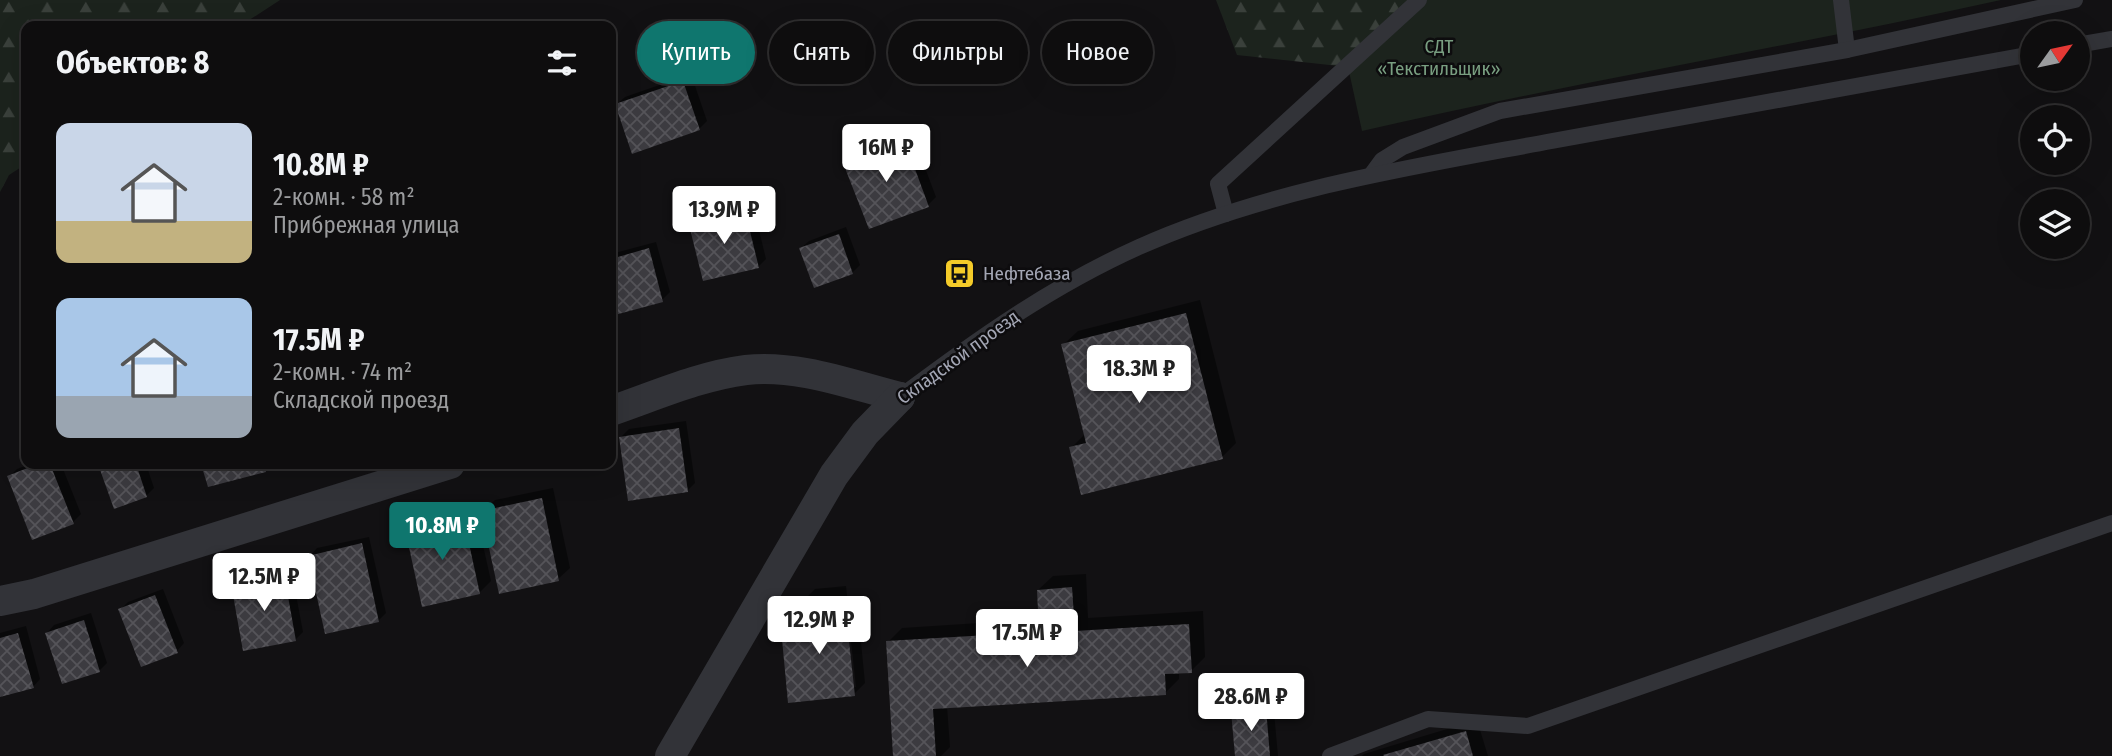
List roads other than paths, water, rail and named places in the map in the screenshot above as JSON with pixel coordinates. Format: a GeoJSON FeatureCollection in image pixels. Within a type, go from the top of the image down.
{"type":"FeatureCollection","features":[{"type":"Feature","properties":{"kind":"street"},"geometry":{"type":"LineString","coordinates":[[616,409],[707,377],[749,370],[810,374],[900,397]]}},
{"type":"Feature","properties":{"kind":"street","name":"Складской проезд"},"geometry":{"type":"LineString","coordinates":[[670,756],[834,475],[865,433],[900,397]]}},
{"type":"Feature","properties":{"kind":"street"},"geometry":{"type":"LineString","coordinates":[[0,601],[34,594],[434,469]]}},
{"type":"Feature","properties":{"kind":"lane"},"geometry":{"type":"LineString","coordinates":[[1226,214],[1218,184],[1419,0]]}},
{"type":"Feature","properties":{"kind":"lane"},"geometry":{"type":"LineString","coordinates":[[1841,0],[1847,50]]}},
{"type":"Feature","properties":{"kind":"lane"},"geometry":{"type":"LineString","coordinates":[[1371,175],[1382,160],[1403,147],[1500,111],[1847,50],[2075,0]]}},
{"type":"Feature","properties":{"kind":"lane"},"geometry":{"type":"LineString","coordinates":[[2090,43],[2112,39]]}},
{"type":"Feature","properties":{"kind":"lane","name":"Складской проезд"},"geometry":{"type":"LineString","coordinates":[[900,397],[993,327],[1066,282],[1141,246],[1226,214],[1371,175],[2020,56]]}},
{"type":"Feature","properties":{"kind":"lane"},"geometry":{"type":"LineString","coordinates":[[1330,756],[1427,719],[1528,726],[2112,523]]}},
{"type":"Feature","properties":{"kind":"place","name":"Нефтебаза"},"geometry":{"type":"Point","coordinates":[960,273]}},
{"type":"Feature","properties":{"kind":"park label","name":"СДТ «Текстильщик»"},"geometry":{"type":"Point","coordinates":[1439,57]}}]}
